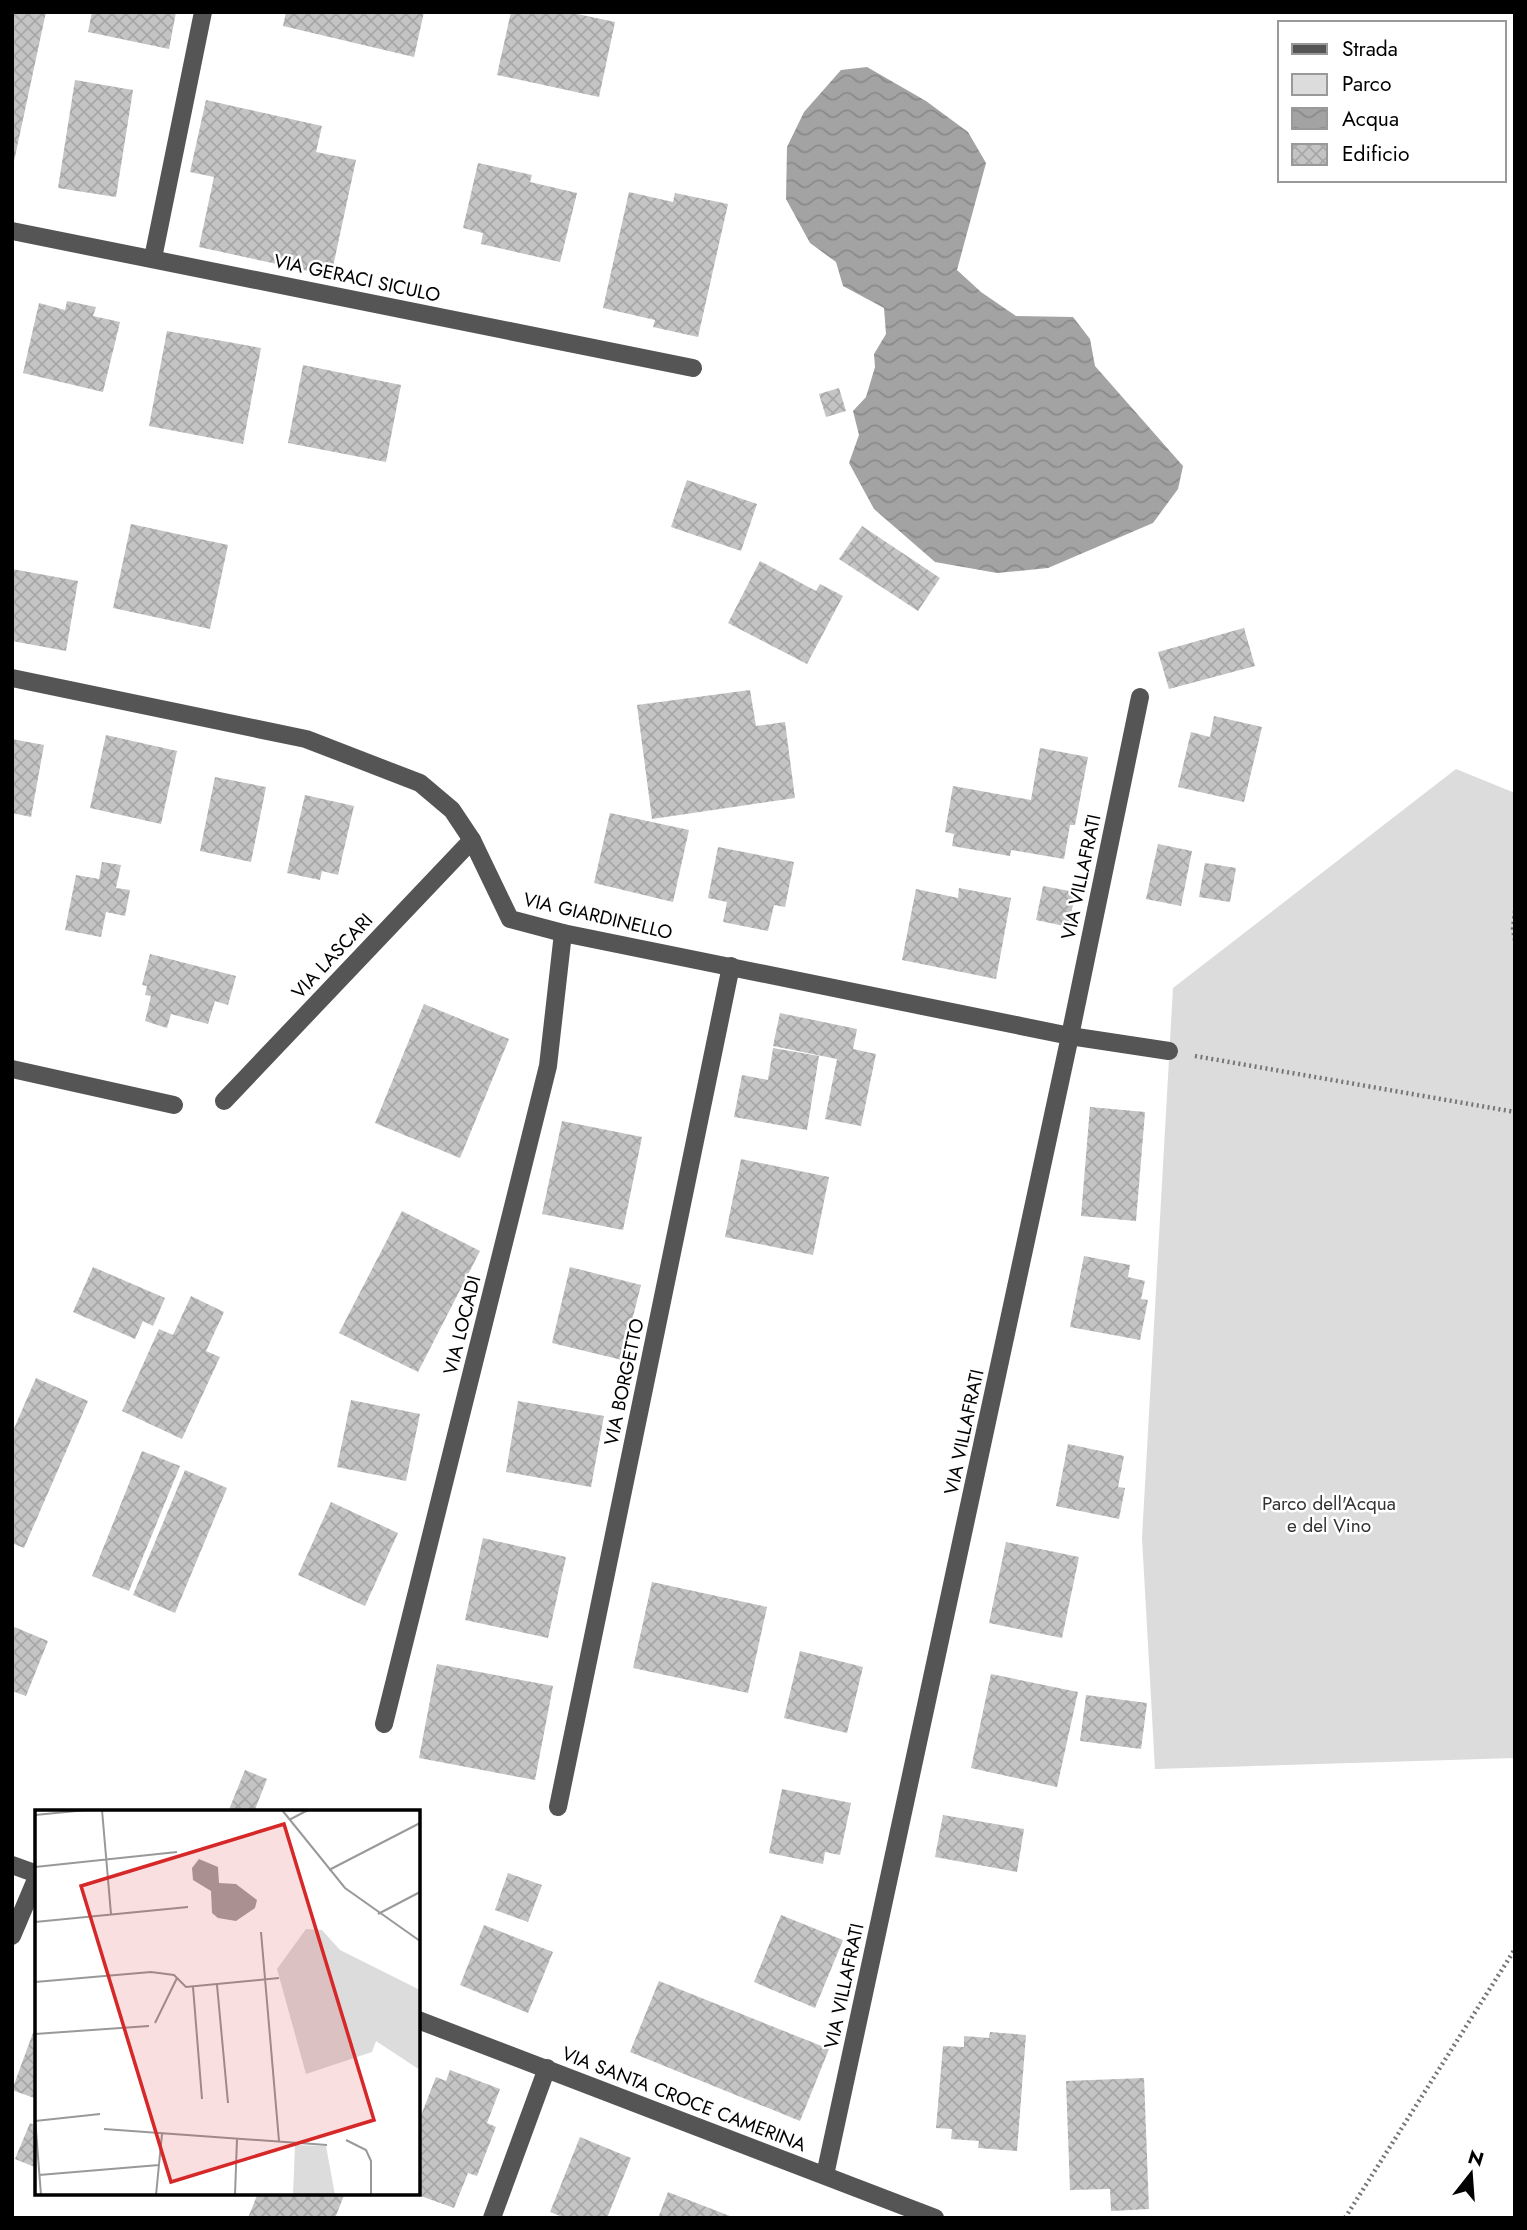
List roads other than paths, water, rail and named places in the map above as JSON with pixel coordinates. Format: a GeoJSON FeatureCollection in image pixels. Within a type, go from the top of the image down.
{"type":"FeatureCollection","features":[{"type":"Feature","properties":{"kind":"street"},"geometry":{"type":"LineString","coordinates":[[153,258],[203,12]]}},
{"type":"Feature","properties":{"kind":"street","name":"VIA GERACI SICULO"},"geometry":{"type":"LineString","coordinates":[[12,231],[693,368]]}},
{"type":"Feature","properties":{"kind":"street","name":"VIA GIARDINELLO"},"geometry":{"type":"LineString","coordinates":[[12,678],[306,739],[420,783],[452,810],[471,840],[510,919],[564,933],[1070,1036],[1170,1051]]}},
{"type":"Feature","properties":{"kind":"street","name":"VIA VILLAFRATI"},"geometry":{"type":"LineString","coordinates":[[825,2175],[1070,1036],[1140,697]]}},
{"type":"Feature","properties":{"kind":"street","name":"VIA LASCARI"},"geometry":{"type":"LineString","coordinates":[[224,1101],[471,840]]}},
{"type":"Feature","properties":{"kind":"street","name":"VIA LOCADI"},"geometry":{"type":"LineString","coordinates":[[384,1724],[548,1066],[564,933]]}},
{"type":"Feature","properties":{"kind":"street","name":"VIA BORGETTO"},"geometry":{"type":"LineString","coordinates":[[558,1807],[731,967]]}},
{"type":"Feature","properties":{"kind":"street"},"geometry":{"type":"LineString","coordinates":[[12,1069],[174,1105]]}},
{"type":"Feature","properties":{"kind":"street"},"geometry":{"type":"LineString","coordinates":[[12,1865],[35,1875]]}},
{"type":"Feature","properties":{"kind":"street"},"geometry":{"type":"LineString","coordinates":[[12,1936],[35,1881]]}},
{"type":"Feature","properties":{"kind":"street","name":"VIA SANTA CROCE CAMERINA"},"geometry":{"type":"LineString","coordinates":[[420,2021],[935,2218]]}},
{"type":"Feature","properties":{"kind":"street"},"geometry":{"type":"LineString","coordinates":[[492,2218],[547,2068]]}},
{"type":"Feature","properties":{"kind":"water"},"geometry":{"type":"Polygon","coordinates":[[[867,67],[926,101],[968,132],[986,163],[957,270],[981,292],[1016,316],[1073,317],[1090,339],[1095,366],[1183,466],[1178,489],[1153,523],[1048,568],[997,573],[935,562],[874,509],[849,463],[859,435],[853,411],[866,397],[875,367],[874,354],[886,334],[884,308],[843,286],[836,262],[810,243],[786,199],[787,147],[804,112],[841,70],[867,67]]]}},
{"type":"Feature","properties":{"kind":"park label","name":"Parco dell'Acqua e del Vino"},"geometry":{"type":"Point","coordinates":[1329,1514]}}]}
